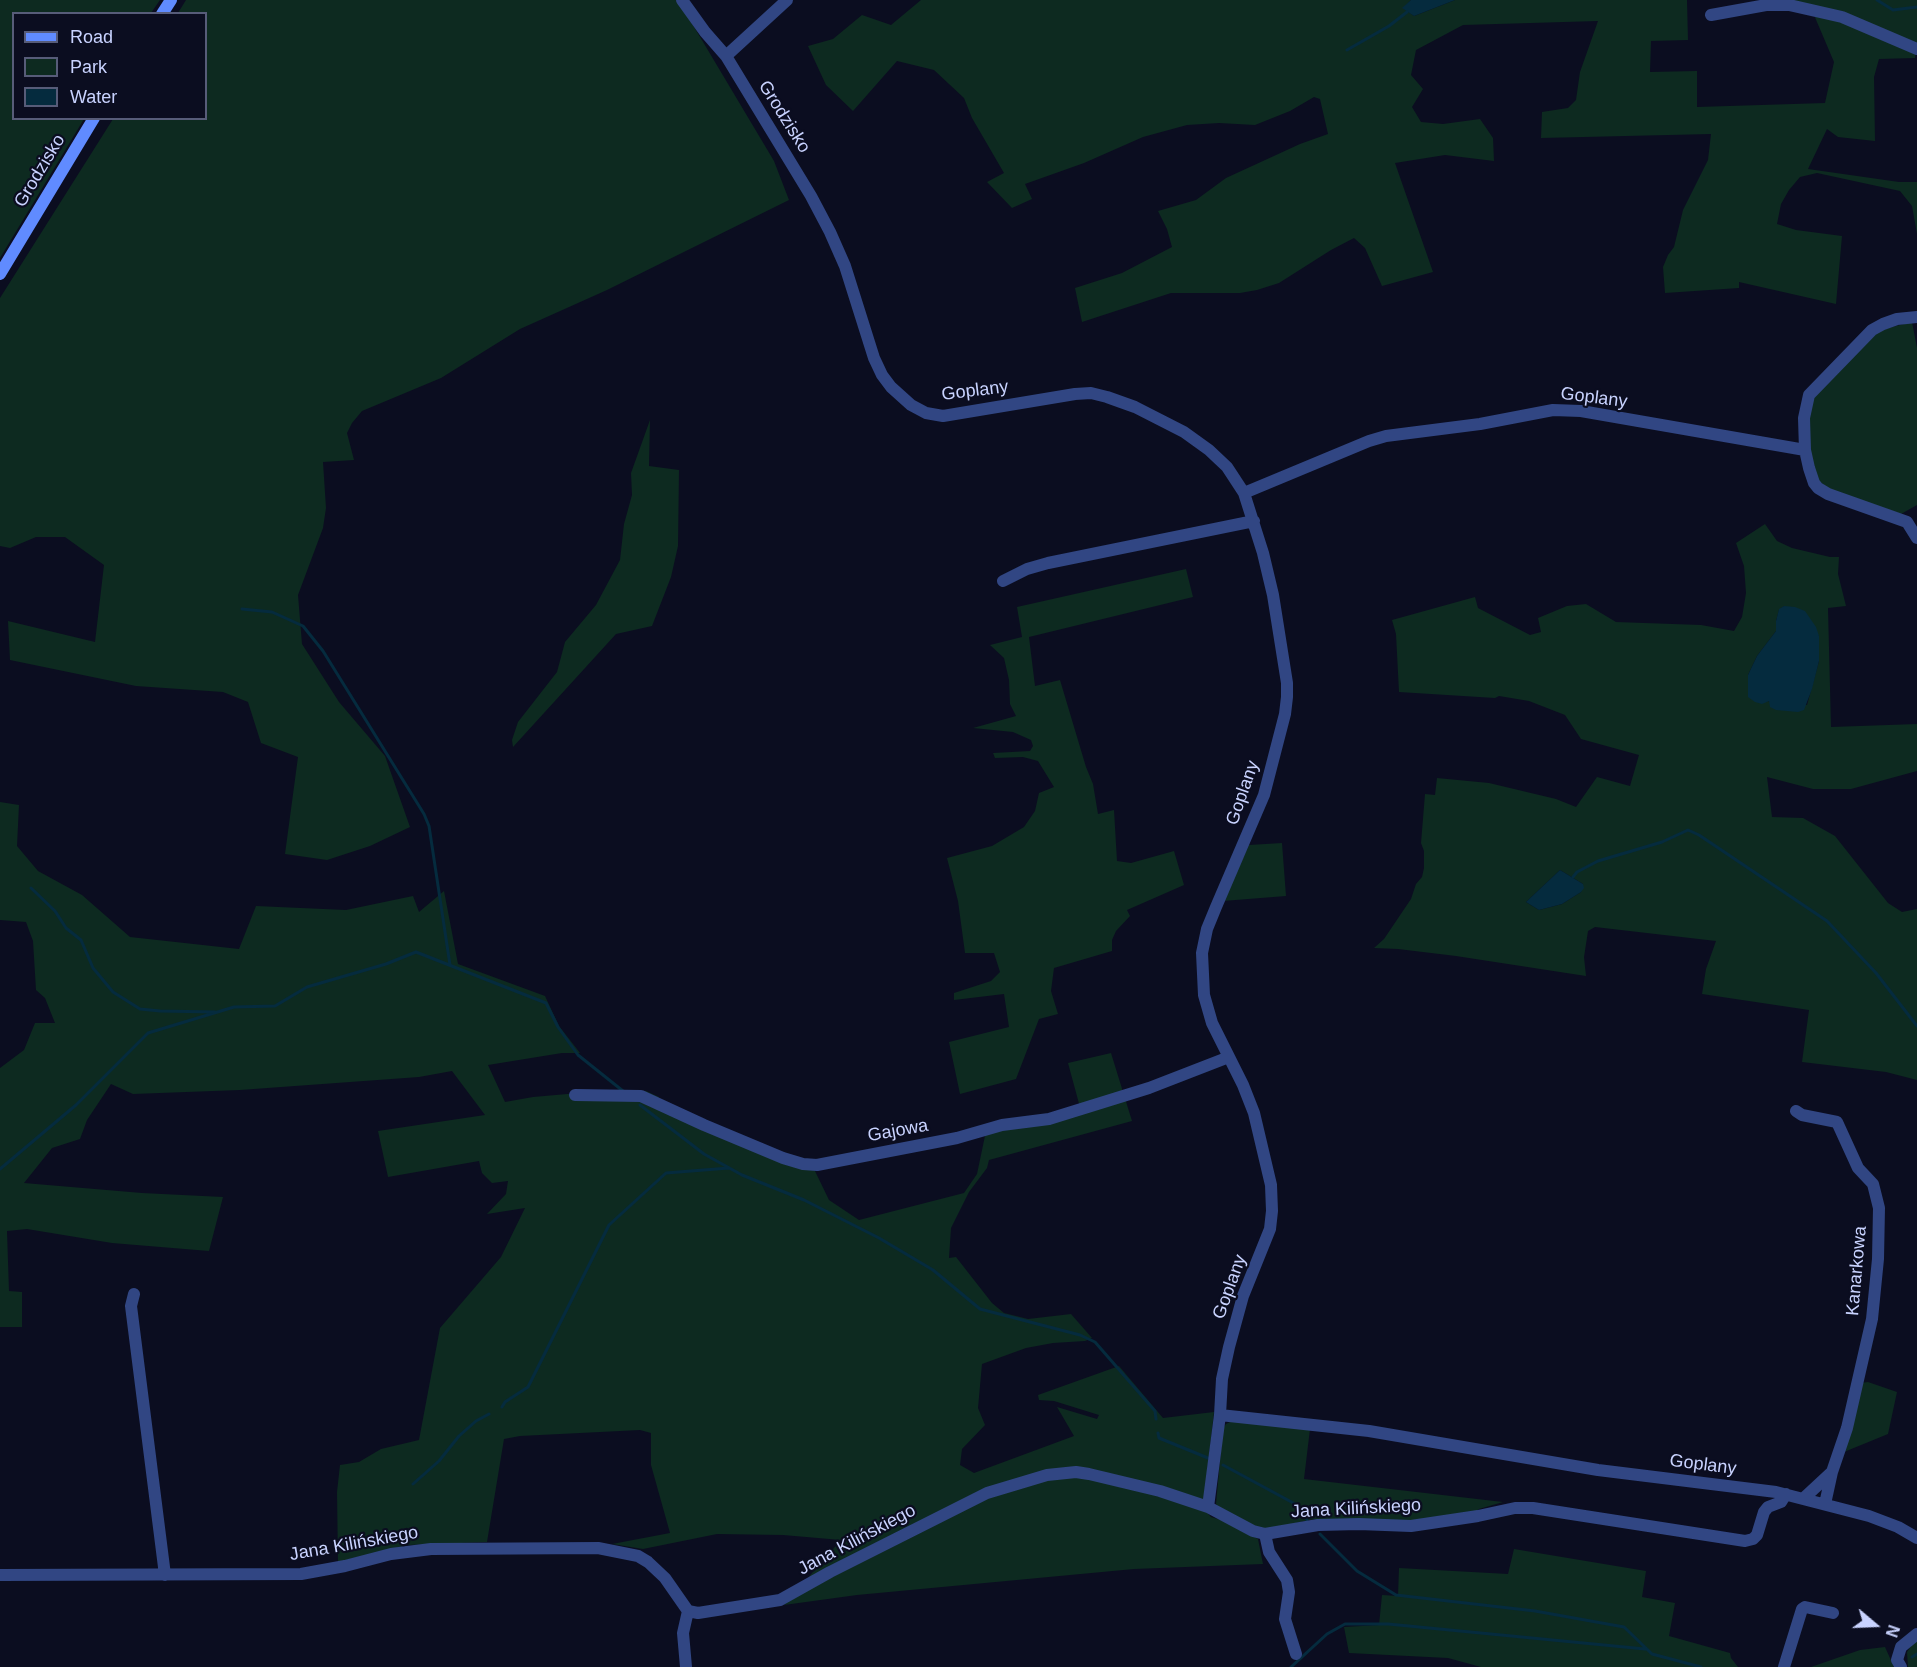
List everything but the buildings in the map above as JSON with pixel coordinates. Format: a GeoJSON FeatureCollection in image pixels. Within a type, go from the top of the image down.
{"type":"FeatureCollection","features":[{"type":"Feature","properties":{"kind":"street","name":"Grodzisko"},"geometry":{"type":"LineString","coordinates":[[682,0],[726,57],[811,196]]}},
{"type":"Feature","properties":{"kind":"street"},"geometry":{"type":"LineString","coordinates":[[726,57],[787,0]]}},
{"type":"Feature","properties":{"kind":"street"},"geometry":{"type":"LineString","coordinates":[[1712,15],[1766,5],[1790,5],[1857,22],[1917,49]]}},
{"type":"Feature","properties":{"kind":"street","name":"Grodzisko"},"geometry":{"type":"LineString","coordinates":[[0,274],[93,120]]}},
{"type":"Feature","properties":{"kind":"street","name":"Goplany"},"geometry":{"type":"LineString","coordinates":[[811,196],[845,267],[874,358],[882,375],[891,387],[911,405],[926,413],[943,416],[1076,394],[1091,393],[1107,397],[1159,419],[1192,438],[1227,467],[1244,493],[1254,521],[1274,598],[1287,683],[1285,714],[1264,795],[1213,914],[1202,952],[1204,995],[1212,1023],[1243,1085],[1259,1132],[1271,1185],[1272,1211],[1270,1229],[1243,1296],[1229,1347],[1222,1379],[1220,1415],[1369,1431],[1571,1466],[1786,1494],[1882,1520],[1917,1539]]}},
{"type":"Feature","properties":{"kind":"street"},"geometry":{"type":"LineString","coordinates":[[1917,317],[1890,322],[1872,330],[1817,385],[1809,395],[1805,406],[1805,450],[1814,483],[1818,488],[1828,494],[1907,522],[1917,538]]}},
{"type":"Feature","properties":{"kind":"street","name":"Goplany"},"geometry":{"type":"LineString","coordinates":[[1244,493],[1386,436],[1463,427],[1553,410],[1581,411],[1805,450]]}},
{"type":"Feature","properties":{"kind":"street"},"geometry":{"type":"LineString","coordinates":[[1003,581],[1027,569],[1048,563],[1254,521]]}},
{"type":"Feature","properties":{"kind":"street","name":"Gajowa"},"geometry":{"type":"LineString","coordinates":[[575,1095],[641,1096],[783,1158],[803,1164],[817,1165],[957,1138],[1002,1125],[1049,1119],[1167,1082],[1229,1057]]}},
{"type":"Feature","properties":{"kind":"street","name":"Kanarkowa"},"geometry":{"type":"LineString","coordinates":[[1796,1111],[1837,1122],[1858,1168],[1873,1184],[1879,1208],[1878,1259],[1872,1319],[1847,1428],[1832,1472],[1826,1504]]}},
{"type":"Feature","properties":{"kind":"street"},"geometry":{"type":"LineString","coordinates":[[134,1294],[131,1306],[165,1575]]}},
{"type":"Feature","properties":{"kind":"street"},"geometry":{"type":"LineString","coordinates":[[1208,1507],[1220,1415]]}},
{"type":"Feature","properties":{"kind":"street","name":"Kanarkowa"},"geometry":{"type":"LineString","coordinates":[[1804,1498],[1832,1472]]}},
{"type":"Feature","properties":{"kind":"street","name":"Jana Kilińskiego"},"geometry":{"type":"LineString","coordinates":[[0,1575],[301,1574],[391,1554],[452,1547],[598,1548],[638,1556],[648,1562],[665,1578],[688,1611],[698,1613],[780,1600],[830,1572],[987,1493],[1047,1475],[1089,1474],[1160,1491],[1208,1507],[1253,1531],[1264,1534],[1318,1525],[1411,1526],[1524,1508],[1570,1513],[1745,1541],[1757,1535],[1767,1508],[1781,1502],[1786,1494]]}},
{"type":"Feature","properties":{"kind":"street"},"geometry":{"type":"LineString","coordinates":[[1264,1534],[1269,1552],[1287,1580],[1289,1592],[1285,1619],[1296,1654]]}},
{"type":"Feature","properties":{"kind":"street"},"geometry":{"type":"LineString","coordinates":[[1784,1667],[1802,1610],[1805,1607],[1833,1613]]}},
{"type":"Feature","properties":{"kind":"street"},"geometry":{"type":"LineString","coordinates":[[686,1667],[683,1633],[688,1611]]}},
{"type":"Feature","properties":{"kind":"street"},"geometry":{"type":"LineString","coordinates":[[1901,1667],[1897,1660],[1901,1647],[1917,1634]]}},
{"type":"Feature","properties":{"kind":"green space"},"geometry":{"type":"Polygon","coordinates":[[[0,0],[160,0],[152,12],[12,12],[12,120],[83,120],[0,258],[0,0]]]}},
{"type":"Feature","properties":{"kind":"green space"},"geometry":{"type":"Polygon","coordinates":[[[186,0],[678,0],[774,161],[789,200],[607,290],[520,329],[441,378],[362,411],[347,433],[354,460],[323,462],[326,508],[323,528],[298,595],[302,644],[339,702],[385,756],[410,827],[370,846],[327,860],[285,854],[298,757],[261,743],[248,702],[223,692],[136,686],[10,660],[8,621],[95,642],[104,565],[65,537],[36,537],[10,548],[0,546],[0,298],[112,120],[207,120],[207,12],[179,12],[186,0]]]}},
{"type":"Feature","properties":{"kind":"green space"},"geometry":{"type":"Polygon","coordinates":[[[921,0],[1411,0],[1403,8],[1414,16],[1455,0],[1687,0],[1688,40],[1651,41],[1650,72],[1697,71],[1697,107],[1825,103],[1834,62],[1814,15],[1786,0],[1917,0],[1915,58],[1879,59],[1874,77],[1875,141],[1838,137],[1827,129],[1808,169],[1899,182],[1917,182],[1917,234],[1912,206],[1900,191],[1817,173],[1800,177],[1789,190],[1781,204],[1777,224],[1796,230],[1842,236],[1836,304],[1739,282],[1739,288],[1665,293],[1663,267],[1674,247],[1683,210],[1708,160],[1711,134],[1541,138],[1542,112],[1568,108],[1576,100],[1580,72],[1598,21],[1463,25],[1416,50],[1411,75],[1423,89],[1412,107],[1421,122],[1443,124],[1480,119],[1493,138],[1494,161],[1445,155],[1395,163],[1433,272],[1382,286],[1365,248],[1354,238],[1279,283],[1257,290],[1240,293],[1171,293],[1082,322],[1075,288],[1122,273],[1172,247],[1167,229],[1158,211],[1196,200],[1226,178],[1300,144],[1328,134],[1320,99],[1314,97],[1290,111],[1255,125],[1219,123],[1187,125],[1143,137],[1084,163],[1025,184],[1032,199],[1012,208],[987,182],[1004,173],[972,118],[964,98],[934,70],[897,61],[853,111],[826,85],[808,46],[833,39],[862,15],[891,25],[921,0]]]}},
{"type":"Feature","properties":{"kind":"green space"},"geometry":{"type":"Polygon","coordinates":[[[1912,322],[1917,348],[1917,505],[1901,514],[1831,491],[1819,481],[1811,464],[1808,437],[1810,401],[1824,383],[1880,330],[1912,322]]]}},
{"type":"Feature","properties":{"kind":"green space"},"geometry":{"type":"Polygon","coordinates":[[[650,420],[649,466],[679,470],[678,546],[671,577],[652,626],[616,634],[513,747],[512,740],[518,722],[557,672],[565,642],[596,605],[620,560],[624,524],[632,495],[631,473],[650,420]]]}},
{"type":"Feature","properties":{"kind":"green space"},"geometry":{"type":"Polygon","coordinates":[[[1765,524],[1777,541],[1792,548],[1839,557],[1838,574],[1846,606],[1828,608],[1831,727],[1917,724],[1917,771],[1851,789],[1813,789],[1767,777],[1772,817],[1803,818],[1835,836],[1888,903],[1902,912],[1917,909],[1917,1080],[1886,1072],[1802,1062],[1809,1010],[1702,994],[1706,969],[1716,941],[1595,927],[1588,931],[1584,957],[1586,976],[1456,956],[1374,948],[1384,939],[1411,899],[1416,884],[1422,877],[1424,851],[1421,843],[1425,794],[1435,795],[1437,778],[1489,783],[1556,799],[1576,807],[1597,777],[1630,786],[1639,755],[1581,739],[1565,715],[1529,701],[1499,696],[1495,698],[1399,692],[1396,634],[1392,620],[1475,597],[1478,608],[1530,635],[1541,632],[1538,618],[1567,606],[1586,604],[1616,622],[1701,625],[1734,631],[1742,617],[1746,593],[1744,566],[1736,543],[1765,524]],[[1784,606],[1779,610],[1776,631],[1757,656],[1748,675],[1767,701],[1807,705],[1819,661],[1819,636],[1784,606]],[[1560,870],[1526,902],[1539,910],[1562,904],[1581,892],[1583,884],[1560,870]]]}},
{"type":"Feature","properties":{"kind":"green space"},"geometry":{"type":"Polygon","coordinates":[[[1186,569],[1193,597],[1029,637],[1035,686],[1060,680],[1093,784],[1098,814],[1114,810],[1117,861],[1131,863],[1174,851],[1184,885],[1127,910],[1130,916],[1116,931],[1112,940],[1112,951],[1054,968],[1051,991],[1058,1014],[1039,1019],[1016,1079],[960,1094],[949,1042],[1009,1027],[1004,994],[954,1000],[954,993],[991,981],[1000,972],[994,953],[965,953],[958,901],[947,858],[992,846],[1024,827],[1035,811],[1039,793],[1054,787],[1038,761],[1023,757],[995,758],[993,753],[1030,751],[1033,746],[1031,740],[1013,732],[973,728],[1016,716],[1010,704],[1009,680],[1004,658],[990,645],[1022,637],[1017,607],[1186,569]]]}},
{"type":"Feature","properties":{"kind":"green space"},"geometry":{"type":"Polygon","coordinates":[[[0,802],[19,805],[17,846],[38,871],[82,895],[130,937],[239,949],[256,906],[346,910],[413,896],[419,912],[444,891],[458,964],[545,996],[559,1026],[580,1053],[562,1053],[488,1065],[505,1102],[533,1097],[613,1090],[646,1091],[659,1097],[656,1105],[814,1169],[829,1200],[859,1220],[964,1193],[977,1174],[986,1131],[1081,1111],[1068,1063],[1111,1053],[1132,1121],[989,1160],[987,1168],[969,1192],[951,1228],[949,1258],[956,1257],[992,1303],[1004,1313],[1028,1319],[1071,1314],[1092,1338],[1085,1341],[1026,1348],[982,1364],[978,1408],[985,1425],[962,1449],[960,1465],[974,1473],[1074,1436],[1057,1407],[1097,1419],[1099,1415],[1054,1401],[1039,1400],[1038,1395],[1119,1366],[1163,1418],[1214,1412],[1203,1508],[1211,1517],[1231,1523],[1258,1539],[1263,1564],[1134,1569],[857,1595],[784,1605],[841,1540],[783,1535],[717,1534],[643,1549],[612,1544],[670,1533],[651,1465],[651,1433],[640,1430],[520,1436],[504,1439],[487,1542],[408,1545],[338,1562],[337,1492],[340,1465],[359,1462],[381,1449],[419,1440],[440,1328],[501,1257],[525,1208],[487,1214],[506,1194],[508,1181],[492,1183],[482,1173],[479,1161],[388,1177],[378,1131],[485,1115],[452,1071],[419,1077],[240,1090],[133,1094],[111,1084],[87,1120],[80,1139],[52,1148],[24,1183],[223,1197],[209,1251],[112,1243],[27,1229],[7,1231],[9,1291],[22,1292],[22,1327],[0,1327],[0,1068],[24,1050],[35,1023],[55,1023],[45,998],[36,990],[33,941],[26,922],[0,920],[0,802]]]}},
{"type":"Feature","properties":{"kind":"green space"},"geometry":{"type":"Polygon","coordinates":[[[1282,843],[1286,896],[1223,901],[1249,845],[1282,843]]]}},
{"type":"Feature","properties":{"kind":"green space"},"geometry":{"type":"Polygon","coordinates":[[[1868,1382],[1897,1392],[1888,1434],[1844,1452],[1861,1383],[1868,1382]]]}},
{"type":"Feature","properties":{"kind":"green space"},"geometry":{"type":"Polygon","coordinates":[[[1232,1421],[1310,1429],[1304,1479],[1503,1502],[1479,1509],[1473,1514],[1410,1522],[1314,1519],[1269,1529],[1256,1527],[1221,1510],[1216,1504],[1223,1428],[1232,1421]]]}},
{"type":"Feature","properties":{"kind":"green space"},"geometry":{"type":"Polygon","coordinates":[[[1514,1549],[1646,1571],[1642,1597],[1675,1603],[1669,1636],[1730,1653],[1738,1667],[1481,1667],[1448,1658],[1349,1653],[1344,1627],[1379,1625],[1382,1595],[1398,1596],[1399,1568],[1508,1574],[1514,1549]]]}},
{"type":"Feature","properties":{"kind":"green space"},"geometry":{"type":"Polygon","coordinates":[[[1917,1640],[1917,1667],[1908,1667],[1907,1652],[1917,1640]]]}},
{"type":"Feature","properties":{"kind":"green space"},"geometry":{"type":"Polygon","coordinates":[[[1885,1647],[1894,1667],[1811,1667],[1860,1650],[1885,1647]]]}},
{"type":"Feature","properties":{"kind":"water"},"geometry":{"type":"Polygon","coordinates":[[[1411,0],[1455,0],[1414,16],[1402,8],[1411,0]]]}},
{"type":"Feature","properties":{"kind":"water"},"geometry":{"type":"Polygon","coordinates":[[[1784,606],[1805,611],[1819,636],[1819,661],[1812,689],[1804,710],[1798,712],[1776,710],[1770,707],[1769,701],[1762,704],[1748,697],[1748,675],[1757,656],[1776,631],[1779,609],[1784,606]]]}},
{"type":"Feature","properties":{"kind":"water"},"geometry":{"type":"Polygon","coordinates":[[[1560,870],[1583,884],[1584,888],[1581,892],[1562,904],[1539,910],[1526,902],[1560,870]]]}},
{"type":"Feature","properties":{"kind":"waterway"},"geometry":{"type":"LineString","coordinates":[[1877,0],[1893,10],[1917,7]]}},
{"type":"Feature","properties":{"kind":"waterway"},"geometry":{"type":"LineString","coordinates":[[1347,50],[1389,26],[1407,12]]}},
{"type":"Feature","properties":{"kind":"waterway"},"geometry":{"type":"LineString","coordinates":[[242,609],[272,612],[303,626],[323,651],[424,814],[429,826],[450,965]]}},
{"type":"Feature","properties":{"kind":"waterway"},"geometry":{"type":"LineString","coordinates":[[1573,877],[1577,872],[1598,861],[1662,842],[1688,830],[1699,835],[1827,921],[1876,973],[1917,1026]]}},
{"type":"Feature","properties":{"kind":"waterway"},"geometry":{"type":"LineString","coordinates":[[31,888],[55,911],[66,928],[81,940],[93,968],[113,992],[140,1009],[215,1012]]}},
{"type":"Feature","properties":{"kind":"waterway"},"geometry":{"type":"LineString","coordinates":[[0,1169],[76,1105],[148,1033],[234,1007],[275,1006],[307,987],[386,964],[416,952],[546,1003],[558,1027],[578,1055],[623,1091]]}},
{"type":"Feature","properties":{"kind":"waterway"},"geometry":{"type":"LineString","coordinates":[[640,1105],[704,1154],[742,1175],[804,1200],[879,1238],[933,1270],[980,1309],[1080,1335],[1095,1342],[1155,1411],[1156,1419]]}},
{"type":"Feature","properties":{"kind":"waterway"},"geometry":{"type":"LineString","coordinates":[[502,1407],[505,1402],[528,1387],[609,1225],[666,1173],[729,1168]]}},
{"type":"Feature","properties":{"kind":"waterway"},"geometry":{"type":"LineString","coordinates":[[413,1484],[439,1461],[459,1436],[476,1421],[489,1414]]}},
{"type":"Feature","properties":{"kind":"waterway"},"geometry":{"type":"LineString","coordinates":[[1158,1433],[1159,1438],[1208,1458]]}},
{"type":"Feature","properties":{"kind":"waterway"},"geometry":{"type":"LineString","coordinates":[[1223,1465],[1297,1505],[1307,1520]]}},
{"type":"Feature","properties":{"kind":"waterway"},"geometry":{"type":"LineString","coordinates":[[1320,1534],[1357,1571],[1396,1595],[1535,1611],[1624,1627],[1652,1654],[1701,1667]]}},
{"type":"Feature","properties":{"kind":"waterway"},"geometry":{"type":"LineString","coordinates":[[1291,1667],[1327,1634],[1345,1624],[1388,1624],[1645,1649]]}},
{"type":"Feature","properties":{"kind":"waterway"},"geometry":{"type":"LineString","coordinates":[[1912,1657],[1917,1654]]}}]}
